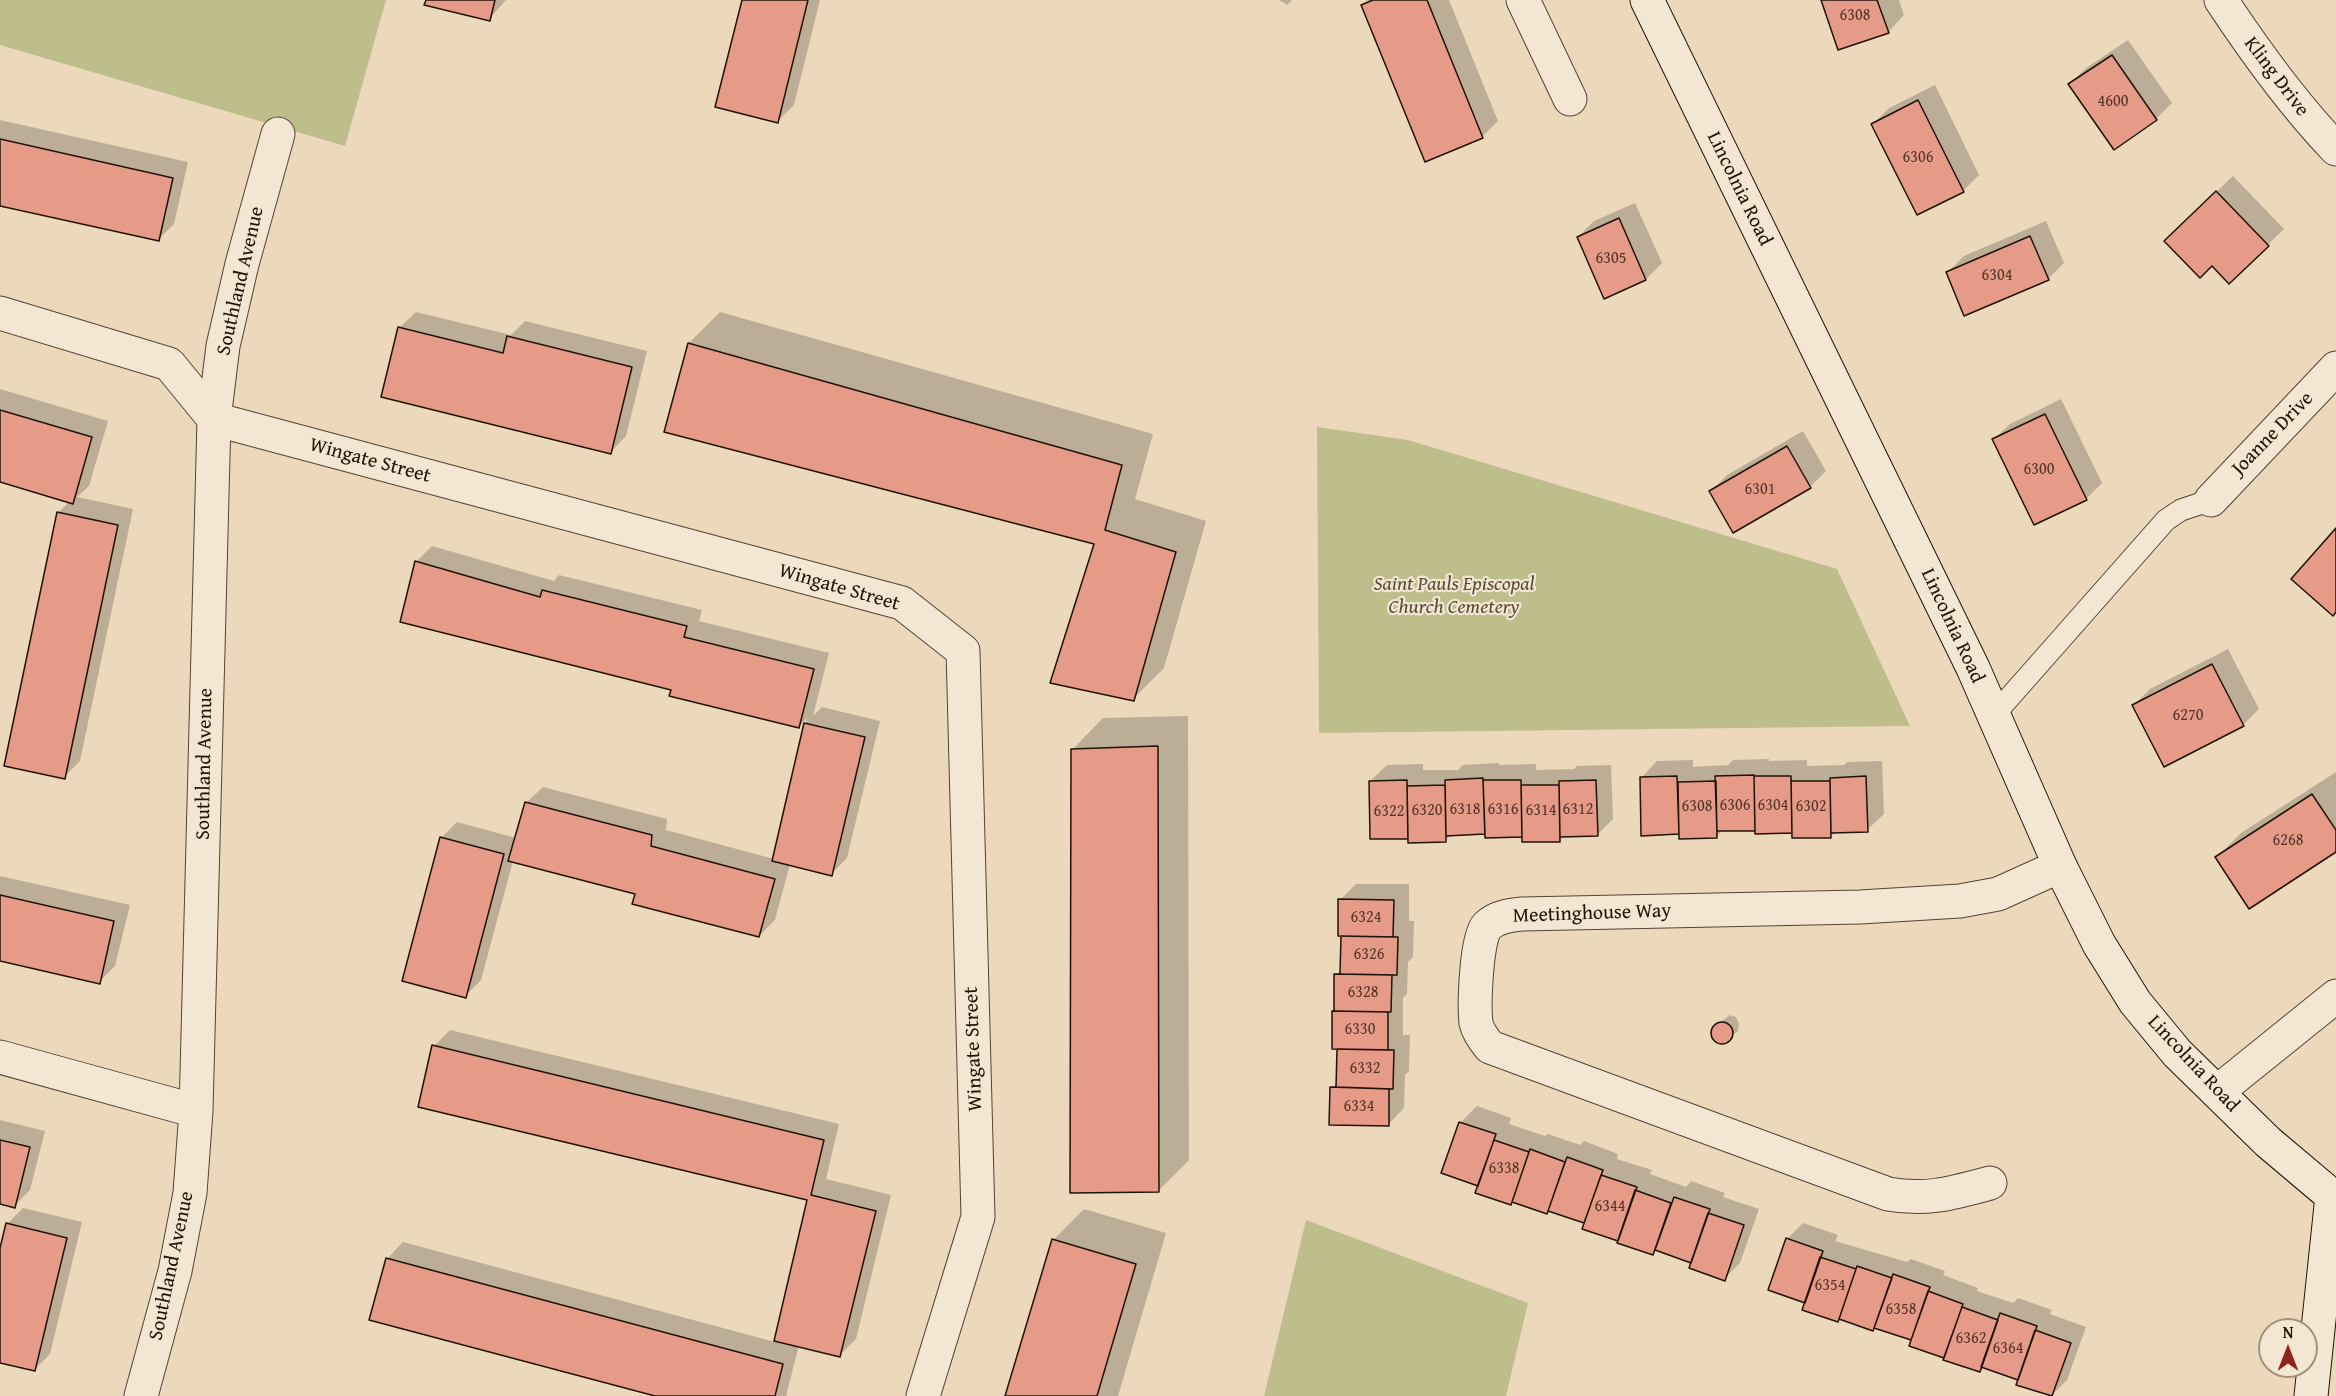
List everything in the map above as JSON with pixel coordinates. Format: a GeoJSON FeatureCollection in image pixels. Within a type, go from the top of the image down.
{"type":"FeatureCollection","features":[{"type":"Feature","properties":{"kind":"street"},"geometry":{"type":"LineString","coordinates":[[1523,0],[1570,99]]}},
{"type":"Feature","properties":{"kind":"street","name":"Lincolnia Road"},"geometry":{"type":"LineString","coordinates":[[1647,0],[1973,668],[2060,866],[2099,944],[2135,1002],[2177,1053],[2268,1142],[2334,1188]]}},
{"type":"Feature","properties":{"kind":"street","name":"Kling Drive"},"geometry":{"type":"LineString","coordinates":[[2221,0],[2267,68],[2308,120],[2336,149]]}},
{"type":"Feature","properties":{"kind":"street","name":"Southland Avenue"},"geometry":{"type":"LineString","coordinates":[[141,1396],[175,1271],[190,1193],[196,1111],[214,419],[223,346],[242,264],[278,134]]}},
{"type":"Feature","properties":{"kind":"street"},"geometry":{"type":"LineString","coordinates":[[0,313],[169,364],[214,419]]}},
{"type":"Feature","properties":{"kind":"street","name":"Joanne Drive"},"geometry":{"type":"LineString","coordinates":[[2211,500],[2336,368]]}},
{"type":"Feature","properties":{"kind":"street","name":"Wingate Street"},"geometry":{"type":"LineString","coordinates":[[214,419],[902,603],[963,651],[978,1217],[923,1396]]}},
{"type":"Feature","properties":{"kind":"street","name":"Meetinghouse Way"},"geometry":{"type":"LineString","coordinates":[[1990,1183],[1927,1198],[1888,1194],[1490,1047],[1476,1026],[1481,935],[1486,926],[1496,920],[1522,914],[1860,907],[1960,901],[1998,894],[2060,866]]}},
{"type":"Feature","properties":{"kind":"street"},"geometry":{"type":"LineString","coordinates":[[2217,1092],[2336,996]]}},
{"type":"Feature","properties":{"kind":"street"},"geometry":{"type":"LineString","coordinates":[[0,1057],[196,1111]]}},
{"type":"Feature","properties":{"kind":"street"},"geometry":{"type":"LineString","coordinates":[[2311,1396],[2334,1188]]}},
{"type":"Feature","properties":{"kind":"lane"},"geometry":{"type":"LineString","coordinates":[[1993,716],[2166,520],[2181,510],[2211,500]]}},
{"type":"Feature","properties":{"kind":"green space"},"geometry":{"type":"Polygon","coordinates":[[[0,0],[386,0],[345,146],[0,45],[0,0]]]}},
{"type":"Feature","properties":{"kind":"green space","name":"Saint Pauls Episcopal Church Cemetery"},"geometry":{"type":"Polygon","coordinates":[[[1317,427],[1408,440],[1837,569],[1910,726],[1319,733],[1317,427]]]}},
{"type":"Feature","properties":{"kind":"green space"},"geometry":{"type":"Polygon","coordinates":[[[1306,1220],[1528,1303],[1506,1396],[1264,1396],[1306,1220]]]}},
{"type":"Feature","properties":{"kind":"building"},"geometry":{"type":"Polygon","coordinates":[[[426,0],[495,0],[490,21],[424,5],[426,0]]]}},
{"type":"Feature","properties":{"kind":"building"},"geometry":{"type":"Polygon","coordinates":[[[742,0],[808,0],[778,123],[715,107],[742,0]]]}},
{"type":"Feature","properties":{"kind":"building"},"geometry":{"type":"Polygon","coordinates":[[[1373,0],[1427,0],[1483,138],[1425,162],[1361,5],[1373,0]]]}},
{"type":"Feature","properties":{"kind":"building"},"geometry":{"type":"Polygon","coordinates":[[[1821,0],[1877,0],[1889,33],[1838,50],[1821,0]]]}},
{"type":"Feature","properties":{"kind":"building"},"geometry":{"type":"Polygon","coordinates":[[[2112,55],[2157,120],[2114,150],[2068,84],[2112,55]]]}},
{"type":"Feature","properties":{"kind":"building"},"geometry":{"type":"Polygon","coordinates":[[[1918,100],[1964,192],[1917,215],[1871,124],[1918,100]]]}},
{"type":"Feature","properties":{"kind":"building"},"geometry":{"type":"Polygon","coordinates":[[[0,139],[173,178],[159,241],[0,206],[0,139]]]}},
{"type":"Feature","properties":{"kind":"building"},"geometry":{"type":"Polygon","coordinates":[[[2216,191],[2269,246],[2229,284],[2212,266],[2200,278],[2164,241],[2216,191]]]}},
{"type":"Feature","properties":{"kind":"building"},"geometry":{"type":"Polygon","coordinates":[[[1619,218],[1646,280],[1604,299],[1577,237],[1619,218]]]}},
{"type":"Feature","properties":{"kind":"building"},"geometry":{"type":"Polygon","coordinates":[[[2030,236],[2049,280],[1964,316],[1946,272],[2030,236]]]}},
{"type":"Feature","properties":{"kind":"building"},"geometry":{"type":"Polygon","coordinates":[[[398,327],[503,353],[507,336],[632,367],[611,454],[381,397],[398,327]]]}},
{"type":"Feature","properties":{"kind":"building"},"geometry":{"type":"Polygon","coordinates":[[[688,343],[1122,465],[1105,530],[1176,552],[1134,701],[1050,683],[1094,544],[664,432],[688,343]]]}},
{"type":"Feature","properties":{"kind":"building"},"geometry":{"type":"Polygon","coordinates":[[[0,410],[92,437],[73,504],[0,482],[0,410]]]}},
{"type":"Feature","properties":{"kind":"building"},"geometry":{"type":"Polygon","coordinates":[[[2045,414],[2087,500],[2034,525],[1992,439],[2045,414]]]}},
{"type":"Feature","properties":{"kind":"building"},"geometry":{"type":"Polygon","coordinates":[[[1787,446],[1811,488],[1733,533],[1709,491],[1787,446]]]}},
{"type":"Feature","properties":{"kind":"building"},"geometry":{"type":"Polygon","coordinates":[[[57,512],[118,525],[65,779],[4,766],[57,512]]]}},
{"type":"Feature","properties":{"kind":"building"},"geometry":{"type":"Polygon","coordinates":[[[2336,528],[2336,612],[2333,616],[2291,579],[2336,528]]]}},
{"type":"Feature","properties":{"kind":"building"},"geometry":{"type":"Polygon","coordinates":[[[415,561],[540,597],[542,590],[687,626],[684,637],[814,669],[799,728],[669,696],[671,690],[400,622],[415,561]]]}},
{"type":"Feature","properties":{"kind":"building"},"geometry":{"type":"Polygon","coordinates":[[[2212,664],[2244,726],[2164,767],[2132,705],[2212,664]]]}},
{"type":"Feature","properties":{"kind":"building"},"geometry":{"type":"Polygon","coordinates":[[[804,723],[865,737],[832,876],[772,861],[804,723]]]}},
{"type":"Feature","properties":{"kind":"building"},"geometry":{"type":"Polygon","coordinates":[[[1158,746],[1159,1192],[1070,1193],[1071,749],[1158,746]]]}},
{"type":"Feature","properties":{"kind":"building"},"geometry":{"type":"Polygon","coordinates":[[[1754,775],[1755,831],[1717,831],[1715,776],[1754,775]]]}},
{"type":"Feature","properties":{"kind":"building"},"geometry":{"type":"Polygon","coordinates":[[[1677,776],[1679,834],[1641,836],[1640,777],[1677,776]]]}},
{"type":"Feature","properties":{"kind":"building"},"geometry":{"type":"Polygon","coordinates":[[[1754,776],[1791,776],[1792,833],[1755,834],[1754,776]]]}},
{"type":"Feature","properties":{"kind":"building"},"geometry":{"type":"Polygon","coordinates":[[[1866,776],[1868,832],[1831,833],[1830,778],[1866,776]]]}},
{"type":"Feature","properties":{"kind":"building"},"geometry":{"type":"Polygon","coordinates":[[[1483,778],[1485,834],[1446,836],[1445,780],[1483,778]]]}},
{"type":"Feature","properties":{"kind":"building"},"geometry":{"type":"Polygon","coordinates":[[[1407,780],[1408,839],[1370,839],[1369,781],[1407,780]]]}},
{"type":"Feature","properties":{"kind":"building"},"geometry":{"type":"Polygon","coordinates":[[[1483,780],[1521,780],[1522,837],[1485,838],[1483,780]]]}},
{"type":"Feature","properties":{"kind":"building"},"geometry":{"type":"Polygon","coordinates":[[[1596,780],[1598,836],[1560,837],[1559,781],[1596,780]]]}},
{"type":"Feature","properties":{"kind":"building"},"geometry":{"type":"Polygon","coordinates":[[[1716,781],[1717,838],[1679,839],[1678,782],[1716,781]]]}},
{"type":"Feature","properties":{"kind":"building"},"geometry":{"type":"Polygon","coordinates":[[[1791,781],[1830,781],[1831,838],[1792,838],[1791,781]]]}},
{"type":"Feature","properties":{"kind":"building"},"geometry":{"type":"Polygon","coordinates":[[[1445,785],[1446,842],[1408,843],[1407,786],[1445,785]]]}},
{"type":"Feature","properties":{"kind":"building"},"geometry":{"type":"Polygon","coordinates":[[[1521,785],[1559,785],[1560,842],[1522,842],[1521,785]]]}},
{"type":"Feature","properties":{"kind":"building"},"geometry":{"type":"Polygon","coordinates":[[[2312,794],[2336,830],[2336,852],[2249,909],[2215,857],[2312,794]]]}},
{"type":"Feature","properties":{"kind":"building"},"geometry":{"type":"Polygon","coordinates":[[[525,802],[652,835],[651,846],[775,879],[759,937],[632,904],[635,894],[508,861],[525,802]]]}},
{"type":"Feature","properties":{"kind":"building"},"geometry":{"type":"Polygon","coordinates":[[[440,837],[504,854],[466,998],[402,981],[440,837]]]}},
{"type":"Feature","properties":{"kind":"building"},"geometry":{"type":"Polygon","coordinates":[[[0,895],[114,921],[100,984],[0,961],[0,895]]]}},
{"type":"Feature","properties":{"kind":"building"},"geometry":{"type":"Polygon","coordinates":[[[1338,899],[1394,900],[1393,937],[1338,936],[1338,899]]]}},
{"type":"Feature","properties":{"kind":"building"},"geometry":{"type":"Polygon","coordinates":[[[1341,936],[1398,937],[1397,975],[1340,974],[1341,936]]]}},
{"type":"Feature","properties":{"kind":"building"},"geometry":{"type":"Polygon","coordinates":[[[1334,974],[1392,975],[1391,1012],[1334,1011],[1334,974]]]}},
{"type":"Feature","properties":{"kind":"building"},"geometry":{"type":"Polygon","coordinates":[[[1332,1011],[1388,1012],[1388,1050],[1332,1049],[1332,1011]]]}},
{"type":"Feature","properties":{"kind":"building"},"geometry":{"type":"Polygon","coordinates":[[[1722,1022],[1730,1025],[1733,1033],[1730,1041],[1722,1044],[1714,1041],[1711,1033],[1714,1025],[1722,1022]]]}},
{"type":"Feature","properties":{"kind":"building"},"geometry":{"type":"Polygon","coordinates":[[[432,1045],[824,1140],[811,1195],[876,1211],[840,1357],[774,1341],[807,1200],[418,1107],[432,1045]]]}},
{"type":"Feature","properties":{"kind":"building"},"geometry":{"type":"Polygon","coordinates":[[[1337,1049],[1394,1050],[1393,1089],[1336,1087],[1337,1049]]]}},
{"type":"Feature","properties":{"kind":"building"},"geometry":{"type":"Polygon","coordinates":[[[1330,1087],[1389,1089],[1389,1126],[1329,1125],[1330,1087]]]}},
{"type":"Feature","properties":{"kind":"building"},"geometry":{"type":"Polygon","coordinates":[[[1459,1122],[1496,1134],[1478,1186],[1441,1173],[1459,1122]]]}},
{"type":"Feature","properties":{"kind":"building"},"geometry":{"type":"Polygon","coordinates":[[[0,1140],[30,1147],[15,1208],[0,1204],[0,1140]]]}},
{"type":"Feature","properties":{"kind":"building"},"geometry":{"type":"Polygon","coordinates":[[[1494,1140],[1529,1152],[1511,1205],[1475,1193],[1494,1140]]]}},
{"type":"Feature","properties":{"kind":"building"},"geometry":{"type":"Polygon","coordinates":[[[1530,1149],[1565,1162],[1547,1214],[1512,1202],[1530,1149]]]}},
{"type":"Feature","properties":{"kind":"building"},"geometry":{"type":"Polygon","coordinates":[[[1567,1157],[1603,1170],[1584,1223],[1548,1211],[1567,1157]]]}},
{"type":"Feature","properties":{"kind":"building"},"geometry":{"type":"Polygon","coordinates":[[[1601,1175],[1637,1187],[1618,1241],[1582,1229],[1601,1175]]]}},
{"type":"Feature","properties":{"kind":"building"},"geometry":{"type":"Polygon","coordinates":[[[1635,1190],[1671,1203],[1653,1255],[1617,1243],[1635,1190]]]}},
{"type":"Feature","properties":{"kind":"building"},"geometry":{"type":"Polygon","coordinates":[[[1674,1197],[1710,1209],[1691,1263],[1655,1250],[1674,1197]]]}},
{"type":"Feature","properties":{"kind":"building"},"geometry":{"type":"Polygon","coordinates":[[[1708,1213],[1744,1225],[1725,1281],[1689,1268],[1708,1213]]]}},
{"type":"Feature","properties":{"kind":"building"},"geometry":{"type":"Polygon","coordinates":[[[6,1223],[67,1238],[35,1371],[0,1363],[0,1248],[6,1223]]]}},
{"type":"Feature","properties":{"kind":"building"},"geometry":{"type":"Polygon","coordinates":[[[1786,1238],[1823,1251],[1805,1303],[1768,1290],[1786,1238]]]}},
{"type":"Feature","properties":{"kind":"building"},"geometry":{"type":"Polygon","coordinates":[[[1052,1239],[1136,1264],[1097,1396],[1005,1396],[1052,1239]]]}},
{"type":"Feature","properties":{"kind":"building"},"geometry":{"type":"Polygon","coordinates":[[[1820,1257],[1856,1269],[1838,1322],[1802,1310],[1820,1257]]]}},
{"type":"Feature","properties":{"kind":"building"},"geometry":{"type":"Polygon","coordinates":[[[386,1258],[783,1364],[775,1396],[655,1396],[369,1320],[386,1258]]]}},
{"type":"Feature","properties":{"kind":"building"},"geometry":{"type":"Polygon","coordinates":[[[1857,1266],[1892,1278],[1873,1331],[1839,1319],[1857,1266]]]}},
{"type":"Feature","properties":{"kind":"building"},"geometry":{"type":"Polygon","coordinates":[[[1893,1274],[1930,1287],[1911,1340],[1874,1328],[1893,1274]]]}},
{"type":"Feature","properties":{"kind":"building"},"geometry":{"type":"Polygon","coordinates":[[[1928,1291],[1963,1304],[1944,1358],[1909,1346],[1928,1291]]]}},
{"type":"Feature","properties":{"kind":"building"},"geometry":{"type":"Polygon","coordinates":[[[1962,1307],[1998,1320],[1980,1372],[1943,1360],[1962,1307]]]}},
{"type":"Feature","properties":{"kind":"building"},"geometry":{"type":"Polygon","coordinates":[[[2000,1313],[2037,1326],[2018,1380],[1981,1367],[2000,1313]]]}},
{"type":"Feature","properties":{"kind":"building"},"geometry":{"type":"Polygon","coordinates":[[[2035,1330],[2071,1343],[2052,1396],[2016,1385],[2035,1330]]]}}]}
